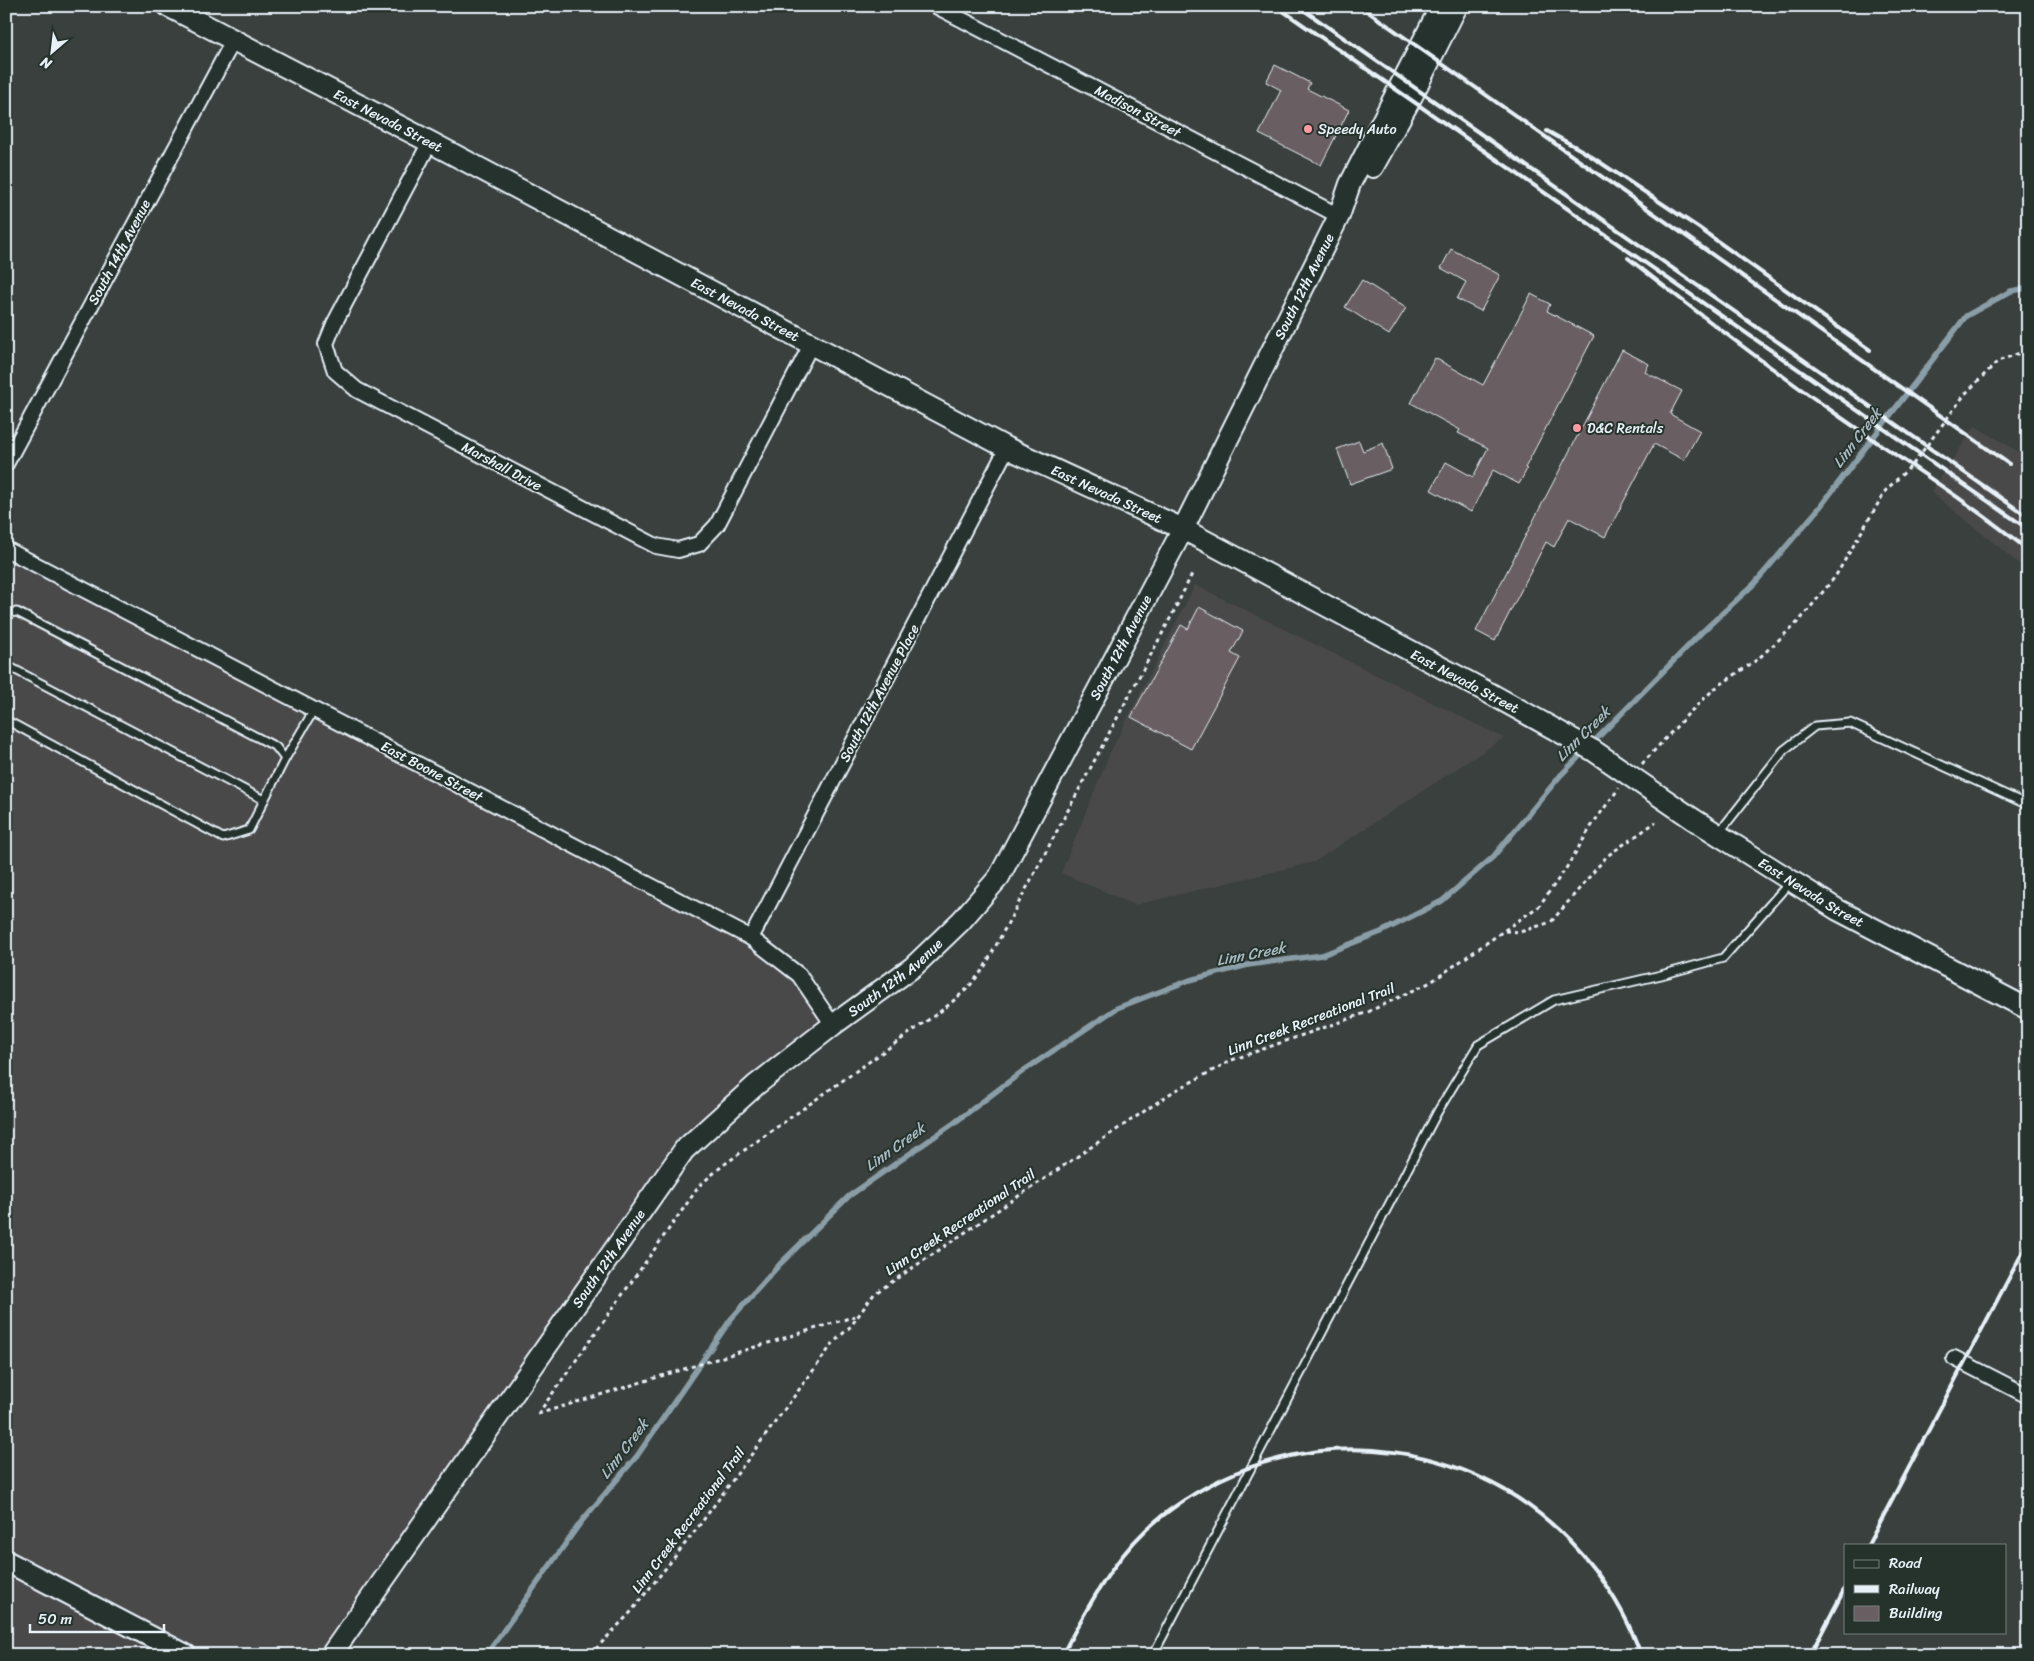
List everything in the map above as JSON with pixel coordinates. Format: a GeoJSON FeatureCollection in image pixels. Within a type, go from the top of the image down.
{"type":"FeatureCollection","features":[{"type":"Feature","properties":{"kind":"main road","name":"East Nevada Street"},"geometry":{"type":"LineString","coordinates":[[168,6],[812,343],[1008,448],[1183,529],[1491,694],[1594,751],[1718,835],[1838,910],[2028,1009]]}},
{"type":"Feature","properties":{"kind":"main road","name":"South 12th Avenue"},"geometry":{"type":"LineString","coordinates":[[331,1655],[684,1150],[756,1084],[913,967],[961,921],[999,877],[1183,529],[1339,216],[1350,184],[1441,6]]}},
{"type":"Feature","properties":{"kind":"main road","name":"South 12th Avenue"},"geometry":{"type":"LineString","coordinates":[[1339,216],[1363,185],[1373,168],[1410,100],[1457,6]]}},
{"type":"Feature","properties":{"kind":"main road"},"geometry":{"type":"LineString","coordinates":[[6,1561],[186,1655]]}},
{"type":"Feature","properties":{"kind":"street","name":"Madison Street"},"geometry":{"type":"LineString","coordinates":[[936,6],[1339,216]]}},
{"type":"Feature","properties":{"kind":"street","name":"South 14th Avenue"},"geometry":{"type":"LineString","coordinates":[[6,464],[233,41]]}},
{"type":"Feature","properties":{"kind":"street","name":"Marshall Drive"},"geometry":{"type":"LineString","coordinates":[[430,142],[334,324],[326,344],[335,372],[357,390],[656,546],[678,550],[699,544],[717,525],[812,343]]}},
{"type":"Feature","properties":{"kind":"street","name":"South 12th Avenue Place"},"geometry":{"type":"LineString","coordinates":[[752,938],[1008,448]]}},
{"type":"Feature","properties":{"kind":"street","name":"East Boone Street"},"geometry":{"type":"LineString","coordinates":[[6,549],[752,938],[799,976],[833,1025]]}},
{"type":"Feature","properties":{"kind":"street"},"geometry":{"type":"LineString","coordinates":[[1954,1358],[2028,1396]]}},
{"type":"Feature","properties":{"kind":"lane"},"geometry":{"type":"LineString","coordinates":[[6,613],[17,612],[276,747],[285,760]]}},
{"type":"Feature","properties":{"kind":"lane"},"geometry":{"type":"LineString","coordinates":[[6,665],[264,800]]}},
{"type":"Feature","properties":{"kind":"lane"},"geometry":{"type":"LineString","coordinates":[[6,720],[224,838],[249,830],[285,760],[314,710]]}},
{"type":"Feature","properties":{"kind":"lane"},"geometry":{"type":"LineString","coordinates":[[1718,835],[1784,750],[1815,726],[1850,723],[2028,805]]}},
{"type":"Feature","properties":{"kind":"lane"},"geometry":{"type":"LineString","coordinates":[[1153,1655],[1438,1112],[1478,1045],[1554,1000],[1661,975],[1723,958],[1791,880]]}},
{"type":"Feature","properties":{"kind":"path"},"geometry":{"type":"LineString","coordinates":[[1636,770],[1714,689],[1758,659],[1800,620],[1835,577],[1886,490],[1913,464],[1966,393],[1998,361],[2028,350]]}},
{"type":"Feature","properties":{"kind":"path","name":"Linn Creek Recreational Trail"},"geometry":{"type":"LineString","coordinates":[[590,1655],[636,1606],[696,1530],[834,1342],[851,1326],[874,1294],[1171,1093],[1232,1060],[1368,1012],[1431,982],[1539,906],[1565,870],[1594,822],[1623,783]]}},
{"type":"Feature","properties":{"kind":"path"},"geometry":{"type":"LineString","coordinates":[[1505,931],[1520,932],[1551,922],[1607,856],[1656,822]]}},
{"type":"Feature","properties":{"kind":"path"},"geometry":{"type":"LineString","coordinates":[[538,1414],[859,1315]]}},
{"type":"Feature","properties":{"kind":"shaded area"},"geometry":{"type":"Polygon","coordinates":[[[1975,426],[2028,457],[2028,571],[1931,492],[1975,426]]]}},
{"type":"Feature","properties":{"kind":"shaded area"},"geometry":{"type":"Polygon","coordinates":[[[6,549],[751,938],[799,975],[833,1025],[684,1150],[331,1655],[6,1655],[6,549]]]}},
{"type":"Feature","properties":{"kind":"shaded area"},"geometry":{"type":"Polygon","coordinates":[[[1195,585],[1504,738],[1314,862],[1135,905],[1061,873],[1110,753],[1195,585]]]}},
{"type":"Feature","properties":{"kind":"building"},"geometry":{"type":"Polygon","coordinates":[[[1275,65],[1310,83],[1307,89],[1349,110],[1321,165],[1259,134],[1281,90],[1266,82],[1275,65]]]}},
{"type":"Feature","properties":{"kind":"building"},"geometry":{"type":"Polygon","coordinates":[[[1451,249],[1500,275],[1481,311],[1457,299],[1466,282],[1441,268],[1451,249]]]}},
{"type":"Feature","properties":{"kind":"building"},"geometry":{"type":"Polygon","coordinates":[[[1362,280],[1406,308],[1389,335],[1345,307],[1362,280]]]}},
{"type":"Feature","properties":{"kind":"building"},"geometry":{"type":"Polygon","coordinates":[[[1531,294],[1550,304],[1547,311],[1594,336],[1525,468],[1527,469],[1519,484],[1493,470],[1471,512],[1431,490],[1446,462],[1473,477],[1488,448],[1458,433],[1460,430],[1411,403],[1435,358],[1483,385],[1531,294]]]}},
{"type":"Feature","properties":{"kind":"building"},"geometry":{"type":"Polygon","coordinates":[[[1622,350],[1649,364],[1645,372],[1682,391],[1670,414],[1700,431],[1684,460],[1654,444],[1605,537],[1569,518],[1554,547],[1546,542],[1495,641],[1476,631],[1622,350]]]}},
{"type":"Feature","properties":{"kind":"building"},"geometry":{"type":"Polygon","coordinates":[[[1359,441],[1363,451],[1383,443],[1392,469],[1350,484],[1337,449],[1359,441]]]}},
{"type":"Feature","properties":{"kind":"building"},"geometry":{"type":"Polygon","coordinates":[[[1199,607],[1243,631],[1231,653],[1240,658],[1191,749],[1131,717],[1181,625],[1188,629],[1199,607]]]}},
{"type":"Feature","properties":{"kind":"waterway","name":"Linn Creek"},"geometry":{"type":"LineString","coordinates":[[486,1655],[581,1522],[637,1456],[731,1319],[780,1264],[849,1196],[954,1123],[1023,1071],[1117,1008],[1190,980],[1248,965],[1322,955],[1381,932],[1442,901],[1493,857],[1560,776],[1702,632],[1754,584],[1820,507],[1966,316],[2011,291],[2028,288]]}},
{"type":"Feature","properties":{"kind":"railway"},"geometry":{"type":"LineString","coordinates":[[1276,6],[2028,529]]}},
{"type":"Feature","properties":{"kind":"railway"},"geometry":{"type":"LineString","coordinates":[[1298,6],[2028,517]]}},
{"type":"Feature","properties":{"kind":"railway"},"geometry":{"type":"LineString","coordinates":[[1360,6],[2009,464]]}},
{"type":"Feature","properties":{"kind":"railway"},"geometry":{"type":"LineString","coordinates":[[1547,131],[1583,151],[1699,228],[1870,350]]}},
{"type":"Feature","properties":{"kind":"railway"},"geometry":{"type":"LineString","coordinates":[[1628,258],[1778,372],[1955,495],[2028,550]]}},
{"type":"Feature","properties":{"kind":"railway"},"geometry":{"type":"LineString","coordinates":[[1869,1544],[2028,1242]]}},
{"type":"Feature","properties":{"kind":"railway"},"geometry":{"type":"LineString","coordinates":[[1062,1655],[1095,1595],[1121,1557],[1152,1524],[1170,1510],[1223,1479],[1279,1459],[1336,1450],[1394,1452],[1450,1465],[1503,1489],[1552,1524],[1594,1569],[1621,1610],[1641,1655]]}},
{"type":"Feature","properties":{"kind":"railway"},"geometry":{"type":"LineString","coordinates":[[1810,1655],[1844,1590]]}},
{"type":"Feature","properties":{"kind":"place","name":"Speedy Auto"},"geometry":{"type":"Point","coordinates":[1308,129]}},
{"type":"Feature","properties":{"kind":"place","name":"D&C Rentals"},"geometry":{"type":"Point","coordinates":[1577,428]}}]}
